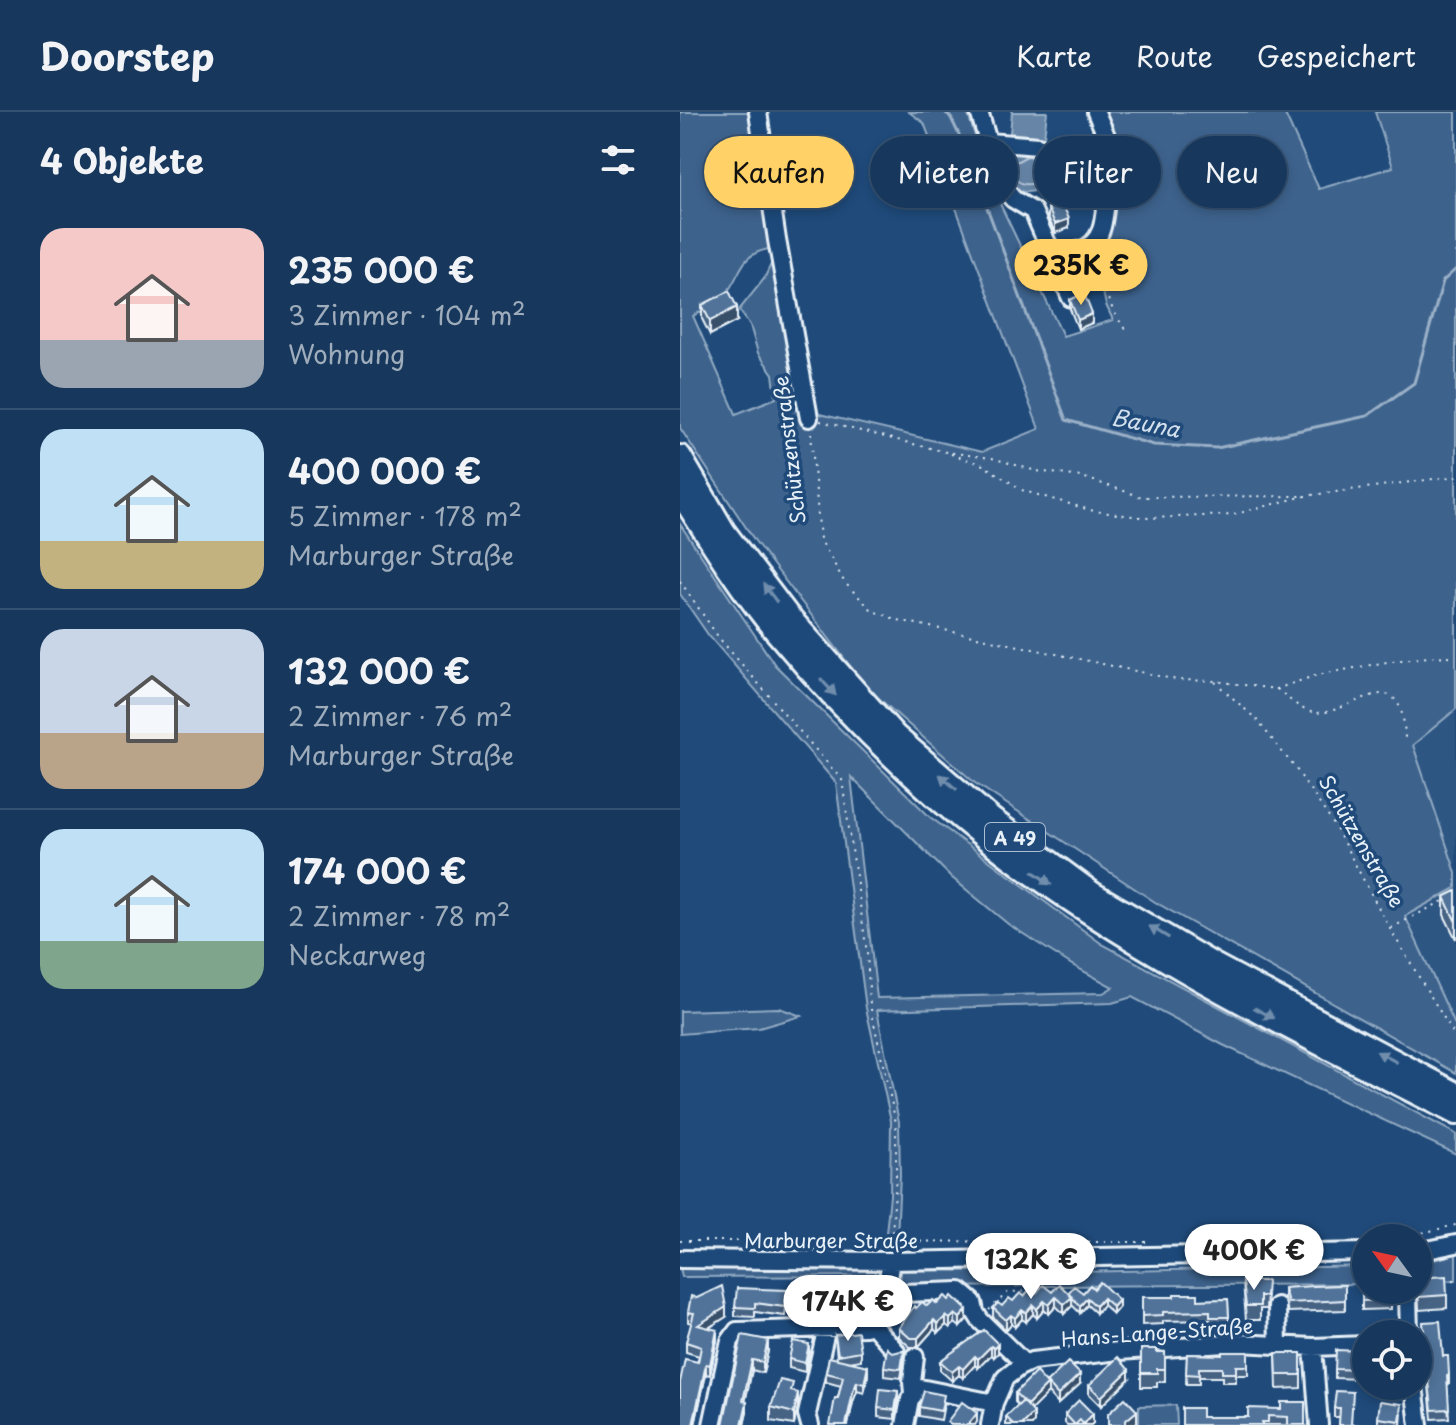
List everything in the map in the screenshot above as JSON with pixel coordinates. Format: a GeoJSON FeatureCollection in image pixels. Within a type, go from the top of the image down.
{"type":"FeatureCollection","features":[{"type":"Feature","properties":{"kind":"highway","name":"A 49"},"geometry":{"type":"LineString","coordinates":[[680,457],[724,532],[787,615],[895,736],[991,819],[1093,894],[1212,964],[1456,1094]]}},
{"type":"Feature","properties":{"kind":"highway","name":"A 49"},"geometry":{"type":"LineString","coordinates":[[680,492],[775,630],[893,758],[987,839],[1088,911],[1205,982],[1456,1113]]}},
{"type":"Feature","properties":{"kind":"street","name":"Schützenstraße"},"geometry":{"type":"LineString","coordinates":[[758,112],[809,418]]}},
{"type":"Feature","properties":{"kind":"street"},"geometry":{"type":"LineString","coordinates":[[979,112],[986,136]]}},
{"type":"Feature","properties":{"kind":"street"},"geometry":{"type":"LineString","coordinates":[[1049,247],[1061,254],[1073,254],[1090,245],[1101,231],[1110,151],[1096,112]]}},
{"type":"Feature","properties":{"kind":"street"},"geometry":{"type":"LineString","coordinates":[[1018,202],[1033,211],[1071,298]]}},
{"type":"Feature","properties":{"kind":"street"},"geometry":{"type":"LineString","coordinates":[[1432,1249],[1456,1244]]}},
{"type":"Feature","properties":{"kind":"street","name":"Marburger Straße"},"geometry":{"type":"LineString","coordinates":[[680,1259],[891,1261],[1352,1252]]}},
{"type":"Feature","properties":{"kind":"street"},"geometry":{"type":"LineString","coordinates":[[712,1425],[730,1341],[737,1331],[826,1331],[866,1327],[882,1313],[891,1261]]}},
{"type":"Feature","properties":{"kind":"street"},"geometry":{"type":"LineString","coordinates":[[897,1300],[904,1293],[960,1291],[973,1302],[980,1320],[1025,1364],[1005,1378],[994,1403],[990,1425]]}},
{"type":"Feature","properties":{"kind":"street"},"geometry":{"type":"LineString","coordinates":[[1277,1306],[1278,1345]]}},
{"type":"Feature","properties":{"kind":"street"},"geometry":{"type":"LineString","coordinates":[[872,1324],[896,1351]]}},
{"type":"Feature","properties":{"kind":"street"},"geometry":{"type":"LineString","coordinates":[[810,1425],[807,1414],[826,1331]]}},
{"type":"Feature","properties":{"kind":"street","name":"Hans-Lange-Straße"},"geometry":{"type":"LineString","coordinates":[[1025,1364],[1119,1351],[1240,1343],[1352,1346]]}},
{"type":"Feature","properties":{"kind":"street"},"geometry":{"type":"LineString","coordinates":[[1313,1347],[1319,1425]]}},
{"type":"Feature","properties":{"kind":"street"},"geometry":{"type":"LineString","coordinates":[[905,1425],[913,1393],[915,1357]]}},
{"type":"Feature","properties":{"kind":"street"},"geometry":{"type":"LineString","coordinates":[[913,1393],[920,1388],[994,1403]]}},
{"type":"Feature","properties":{"kind":"street"},"geometry":{"type":"LineString","coordinates":[[1416,1400],[1419,1425]]}},
{"type":"Feature","properties":{"kind":"path"},"geometry":{"type":"LineString","coordinates":[[1101,231],[1102,274],[1108,303],[1126,331]]}},
{"type":"Feature","properties":{"kind":"path"},"geometry":{"type":"LineString","coordinates":[[809,418],[946,452],[983,465],[1024,491],[1094,511],[1148,518],[1232,515],[1305,496],[1456,476]]}},
{"type":"Feature","properties":{"kind":"path","name":"Schützenstraße"},"geometry":{"type":"LineString","coordinates":[[809,418],[820,539],[845,583],[873,611],[940,630],[1177,680],[1276,689]]}},
{"type":"Feature","properties":{"kind":"path"},"geometry":{"type":"LineString","coordinates":[[946,452],[992,458],[1036,471],[1082,477],[1142,497],[1305,496]]}},
{"type":"Feature","properties":{"kind":"path"},"geometry":{"type":"LineString","coordinates":[[680,581],[719,638],[842,780],[867,953],[870,1005],[896,1123],[891,1242]]}},
{"type":"Feature","properties":{"kind":"path"},"geometry":{"type":"LineString","coordinates":[[1276,689],[1317,675],[1392,661],[1438,656],[1456,658]]}},
{"type":"Feature","properties":{"kind":"path","name":"Schützenstraße"},"geometry":{"type":"LineString","coordinates":[[1214,681],[1256,719],[1296,769],[1334,825],[1390,929],[1456,1038]]}},
{"type":"Feature","properties":{"kind":"path"},"geometry":{"type":"LineString","coordinates":[[1276,689],[1309,712],[1321,712],[1381,694],[1392,697],[1402,708],[1405,738]]}},
{"type":"Feature","properties":{"kind":"path"},"geometry":{"type":"LineString","coordinates":[[1390,929],[1444,900]]}},
{"type":"Feature","properties":{"kind":"path"},"geometry":{"type":"LineString","coordinates":[[1432,1231],[1456,1225]]}},
{"type":"Feature","properties":{"kind":"path"},"geometry":{"type":"LineString","coordinates":[[680,1241],[1153,1242]]}},
{"type":"Feature","properties":{"kind":"path"},"geometry":{"type":"LineString","coordinates":[[1443,1280],[1456,1280]]}},
{"type":"Feature","properties":{"kind":"path"},"geometry":{"type":"LineString","coordinates":[[980,1320],[1008,1292],[1039,1291]]}},
{"type":"Feature","properties":{"kind":"shaded area"},"geometry":{"type":"Polygon","coordinates":[[[680,112],[748,112],[755,136],[704,136],[704,208],[768,208],[773,248],[747,259],[725,295],[693,316],[736,414],[776,398],[773,374],[758,353],[750,325],[739,310],[764,279],[774,258],[815,413],[982,452],[1039,429],[956,208],[1002,208],[1063,336],[1113,320],[1106,305],[1092,247],[1098,208],[1161,208],[1161,136],[1102,136],[1094,112],[1284,112],[1319,189],[1393,167],[1375,112],[1456,112],[1456,709],[1413,745],[1456,873],[1456,888],[1405,916],[1456,1027],[1456,1073],[1155,902],[975,783],[866,687],[755,541],[680,428],[680,112]]]}},
{"type":"Feature","properties":{"kind":"shaded area"},"geometry":{"type":"Polygon","coordinates":[[[909,112],[967,112],[975,136],[929,136],[924,123],[909,112]]]}},
{"type":"Feature","properties":{"kind":"shaded area"},"geometry":{"type":"Polygon","coordinates":[[[680,524],[775,665],[930,817],[1102,944],[1456,1134],[1456,1154],[1223,1045],[1132,997],[1112,1003],[877,1010],[899,1122],[897,1238],[886,1233],[891,1121],[866,1008],[836,783],[709,636],[680,594],[680,524]],[[851,777],[877,998],[1103,993],[1113,987],[1008,924],[951,877],[851,777]]]}},
{"type":"Feature","properties":{"kind":"shaded area"},"geometry":{"type":"Polygon","coordinates":[[[1456,709],[1456,873],[1413,745],[1456,709]]]}},
{"type":"Feature","properties":{"kind":"shaded area"},"geometry":{"type":"Polygon","coordinates":[[[1456,888],[1456,1027],[1405,916],[1456,888]]]}},
{"type":"Feature","properties":{"kind":"shaded area"},"geometry":{"type":"Polygon","coordinates":[[[779,1008],[801,1016],[759,1028],[680,1034],[680,1011],[779,1008]]]}},
{"type":"Feature","properties":{"kind":"shaded area"},"geometry":{"type":"Polygon","coordinates":[[[1456,1254],[1456,1280],[1432,1282],[1432,1260],[1456,1254]]]}},
{"type":"Feature","properties":{"kind":"shaded area"},"geometry":{"type":"Polygon","coordinates":[[[1352,1266],[1352,1284],[900,1287],[901,1270],[1073,1272],[1352,1266]]]}},
{"type":"Feature","properties":{"kind":"shaded area"},"geometry":{"type":"Polygon","coordinates":[[[680,1267],[873,1267],[876,1276],[682,1277],[680,1267]]]}},
{"type":"Feature","properties":{"kind":"shaded area"},"geometry":{"type":"Polygon","coordinates":[[[1176,1405],[1177,1425],[1139,1425],[1139,1406],[1176,1405]]]}},
{"type":"Feature","properties":{"kind":"water"},"geometry":{"type":"Polygon","coordinates":[[[1012,112],[1047,112],[1044,136],[1010,133],[1012,112]]]}},
{"type":"Feature","properties":{"kind":"water"},"geometry":{"type":"Polygon","coordinates":[[[1027,148],[1034,152],[1034,190],[1018,190],[1018,153],[1027,148]]]}},
{"type":"Feature","properties":{"kind":"building"},"geometry":{"type":"Polygon","coordinates":[[[1048,208],[1064,208],[1069,219],[1055,224],[1048,208]]]}},
{"type":"Feature","properties":{"kind":"building"},"geometry":{"type":"Polygon","coordinates":[[[729,291],[737,307],[710,321],[702,305],[729,291]]]}},
{"type":"Feature","properties":{"kind":"building"},"geometry":{"type":"Polygon","coordinates":[[[1084,293],[1092,314],[1078,320],[1070,300],[1084,293]]]}},
{"type":"Feature","properties":{"kind":"building"},"geometry":{"type":"Polygon","coordinates":[[[1456,891],[1456,922],[1444,897],[1456,891]]]}},
{"type":"Feature","properties":{"kind":"building"},"geometry":{"type":"Polygon","coordinates":[[[1446,1276],[1447,1295],[1432,1296],[1432,1277],[1446,1276]]]}},
{"type":"Feature","properties":{"kind":"building"},"geometry":{"type":"Polygon","coordinates":[[[857,1280],[868,1282],[862,1307],[836,1306],[841,1285],[855,1288],[857,1280]]]}},
{"type":"Feature","properties":{"kind":"building"},"geometry":{"type":"Polygon","coordinates":[[[1243,1281],[1267,1281],[1266,1296],[1260,1296],[1260,1306],[1246,1306],[1243,1281]]]}},
{"type":"Feature","properties":{"kind":"building"},"geometry":{"type":"Polygon","coordinates":[[[1100,1282],[1119,1300],[1113,1307],[1103,1298],[1096,1306],[1087,1298],[1080,1306],[1068,1293],[1074,1286],[1083,1293],[1090,1285],[1094,1289],[1100,1282]]]}},
{"type":"Feature","properties":{"kind":"building"},"geometry":{"type":"Polygon","coordinates":[[[1059,1284],[1072,1297],[1064,1304],[1056,1297],[1049,1305],[1044,1301],[1037,1309],[1033,1305],[1026,1313],[1022,1310],[1015,1318],[1011,1315],[1006,1320],[993,1308],[998,1303],[1002,1306],[1009,1298],[1013,1301],[1020,1293],[1024,1296],[1031,1288],[1036,1293],[1043,1285],[1052,1292],[1059,1284]]]}},
{"type":"Feature","properties":{"kind":"building"},"geometry":{"type":"Polygon","coordinates":[[[1345,1285],[1345,1300],[1288,1303],[1284,1288],[1314,1286],[1345,1285]]]}},
{"type":"Feature","properties":{"kind":"building"},"geometry":{"type":"Polygon","coordinates":[[[722,1286],[726,1307],[698,1325],[717,1330],[693,1425],[680,1425],[680,1382],[685,1359],[698,1362],[701,1347],[686,1342],[694,1313],[688,1312],[691,1296],[697,1298],[722,1286]]]}},
{"type":"Feature","properties":{"kind":"building"},"geometry":{"type":"Polygon","coordinates":[[[820,1287],[821,1308],[802,1309],[801,1288],[820,1287]]]}},
{"type":"Feature","properties":{"kind":"building"},"geometry":{"type":"Polygon","coordinates":[[[737,1288],[787,1290],[785,1307],[755,1303],[755,1308],[735,1307],[737,1288]]]}},
{"type":"Feature","properties":{"kind":"building"},"geometry":{"type":"Polygon","coordinates":[[[1174,1294],[1198,1294],[1198,1300],[1228,1299],[1229,1317],[1210,1317],[1210,1311],[1163,1312],[1163,1315],[1142,1316],[1142,1297],[1174,1297],[1174,1294]]]}},
{"type":"Feature","properties":{"kind":"building"},"geometry":{"type":"Polygon","coordinates":[[[945,1296],[949,1300],[952,1296],[967,1310],[960,1318],[955,1314],[950,1319],[946,1316],[938,1324],[934,1320],[918,1338],[910,1338],[899,1328],[914,1306],[916,1308],[922,1302],[927,1306],[933,1300],[937,1304],[945,1296]]]}},
{"type":"Feature","properties":{"kind":"building"},"geometry":{"type":"Polygon","coordinates":[[[1432,1321],[1440,1321],[1443,1356],[1448,1356],[1449,1409],[1432,1410],[1432,1321]]]}},
{"type":"Feature","properties":{"kind":"building"},"geometry":{"type":"Polygon","coordinates":[[[984,1330],[998,1344],[994,1348],[991,1346],[978,1359],[975,1356],[963,1369],[959,1366],[952,1372],[940,1361],[984,1330]]]}},
{"type":"Feature","properties":{"kind":"building"},"geometry":{"type":"Polygon","coordinates":[[[858,1332],[861,1351],[838,1355],[835,1335],[858,1332]]]}},
{"type":"Feature","properties":{"kind":"building"},"geometry":{"type":"Polygon","coordinates":[[[742,1335],[768,1340],[763,1362],[752,1360],[743,1401],[747,1402],[742,1425],[723,1425],[742,1335]]]}},
{"type":"Feature","properties":{"kind":"building"},"geometry":{"type":"Polygon","coordinates":[[[793,1341],[809,1344],[805,1363],[789,1359],[793,1341]]]}},
{"type":"Feature","properties":{"kind":"building"},"geometry":{"type":"Polygon","coordinates":[[[887,1348],[893,1353],[904,1350],[901,1369],[884,1367],[887,1348]]]}},
{"type":"Feature","properties":{"kind":"building"},"geometry":{"type":"Polygon","coordinates":[[[1141,1349],[1165,1352],[1165,1369],[1157,1369],[1157,1373],[1141,1373],[1141,1349]]]}},
{"type":"Feature","properties":{"kind":"building"},"geometry":{"type":"Polygon","coordinates":[[[1336,1350],[1352,1351],[1352,1370],[1335,1369],[1336,1350]]]}},
{"type":"Feature","properties":{"kind":"building"},"geometry":{"type":"Polygon","coordinates":[[[1222,1352],[1248,1352],[1248,1366],[1236,1366],[1236,1373],[1222,1373],[1222,1368],[1199,1368],[1199,1375],[1186,1374],[1187,1354],[1222,1355],[1222,1352]]]}},
{"type":"Feature","properties":{"kind":"building"},"geometry":{"type":"Polygon","coordinates":[[[1276,1353],[1301,1353],[1301,1375],[1277,1375],[1276,1353]]]}},
{"type":"Feature","properties":{"kind":"building"},"geometry":{"type":"Polygon","coordinates":[[[829,1357],[868,1366],[864,1384],[857,1382],[853,1392],[846,1425],[830,1425],[843,1377],[826,1373],[829,1357]]]}},
{"type":"Feature","properties":{"kind":"building"},"geometry":{"type":"Polygon","coordinates":[[[1118,1357],[1129,1370],[1101,1397],[1089,1385],[1118,1357]]]}},
{"type":"Feature","properties":{"kind":"building"},"geometry":{"type":"Polygon","coordinates":[[[1068,1362],[1080,1374],[1058,1395],[1048,1384],[1027,1405],[1015,1393],[1036,1372],[1046,1383],[1068,1362]]]}},
{"type":"Feature","properties":{"kind":"building"},"geometry":{"type":"Polygon","coordinates":[[[780,1380],[793,1383],[791,1391],[798,1393],[794,1413],[771,1407],[780,1380]]]}},
{"type":"Feature","properties":{"kind":"building"},"geometry":{"type":"Polygon","coordinates":[[[880,1389],[898,1391],[895,1410],[878,1408],[880,1389]]]}},
{"type":"Feature","properties":{"kind":"building"},"geometry":{"type":"Polygon","coordinates":[[[924,1391],[944,1395],[941,1411],[919,1407],[924,1391]]]}},
{"type":"Feature","properties":{"kind":"building"},"geometry":{"type":"Polygon","coordinates":[[[1336,1391],[1352,1392],[1351,1424],[1361,1425],[1339,1425],[1340,1408],[1334,1408],[1336,1391]]]}},
{"type":"Feature","properties":{"kind":"building"},"geometry":{"type":"Polygon","coordinates":[[[1125,1398],[1137,1411],[1125,1421],[1125,1425],[1108,1425],[1108,1414],[1125,1398]]]}},
{"type":"Feature","properties":{"kind":"building"},"geometry":{"type":"Polygon","coordinates":[[[1079,1400],[1093,1414],[1083,1424],[1080,1420],[1075,1425],[1065,1414],[1079,1400]]]}},
{"type":"Feature","properties":{"kind":"building"},"geometry":{"type":"Polygon","coordinates":[[[1023,1401],[1034,1413],[1022,1425],[1014,1425],[1006,1417],[1023,1401]]]}},
{"type":"Feature","properties":{"kind":"building"},"geometry":{"type":"Polygon","coordinates":[[[1380,1401],[1402,1404],[1400,1421],[1378,1418],[1380,1401]]]}},
{"type":"Feature","properties":{"kind":"building"},"geometry":{"type":"Polygon","coordinates":[[[962,1402],[977,1413],[968,1425],[951,1425],[947,1422],[962,1402]]]}},
{"type":"Feature","properties":{"kind":"building"},"geometry":{"type":"Polygon","coordinates":[[[1281,1402],[1305,1402],[1305,1425],[1288,1425],[1288,1417],[1268,1416],[1268,1422],[1262,1422],[1262,1425],[1182,1425],[1182,1408],[1202,1408],[1202,1417],[1248,1417],[1248,1408],[1281,1409],[1281,1402]]]}},
{"type":"Feature","properties":{"kind":"waterway","name":"Bauna"},"geometry":{"type":"LineString","coordinates":[[945,112],[963,143],[1066,420],[1154,445],[1217,448],[1367,416],[1414,383],[1443,281],[1456,269]]}}]}
